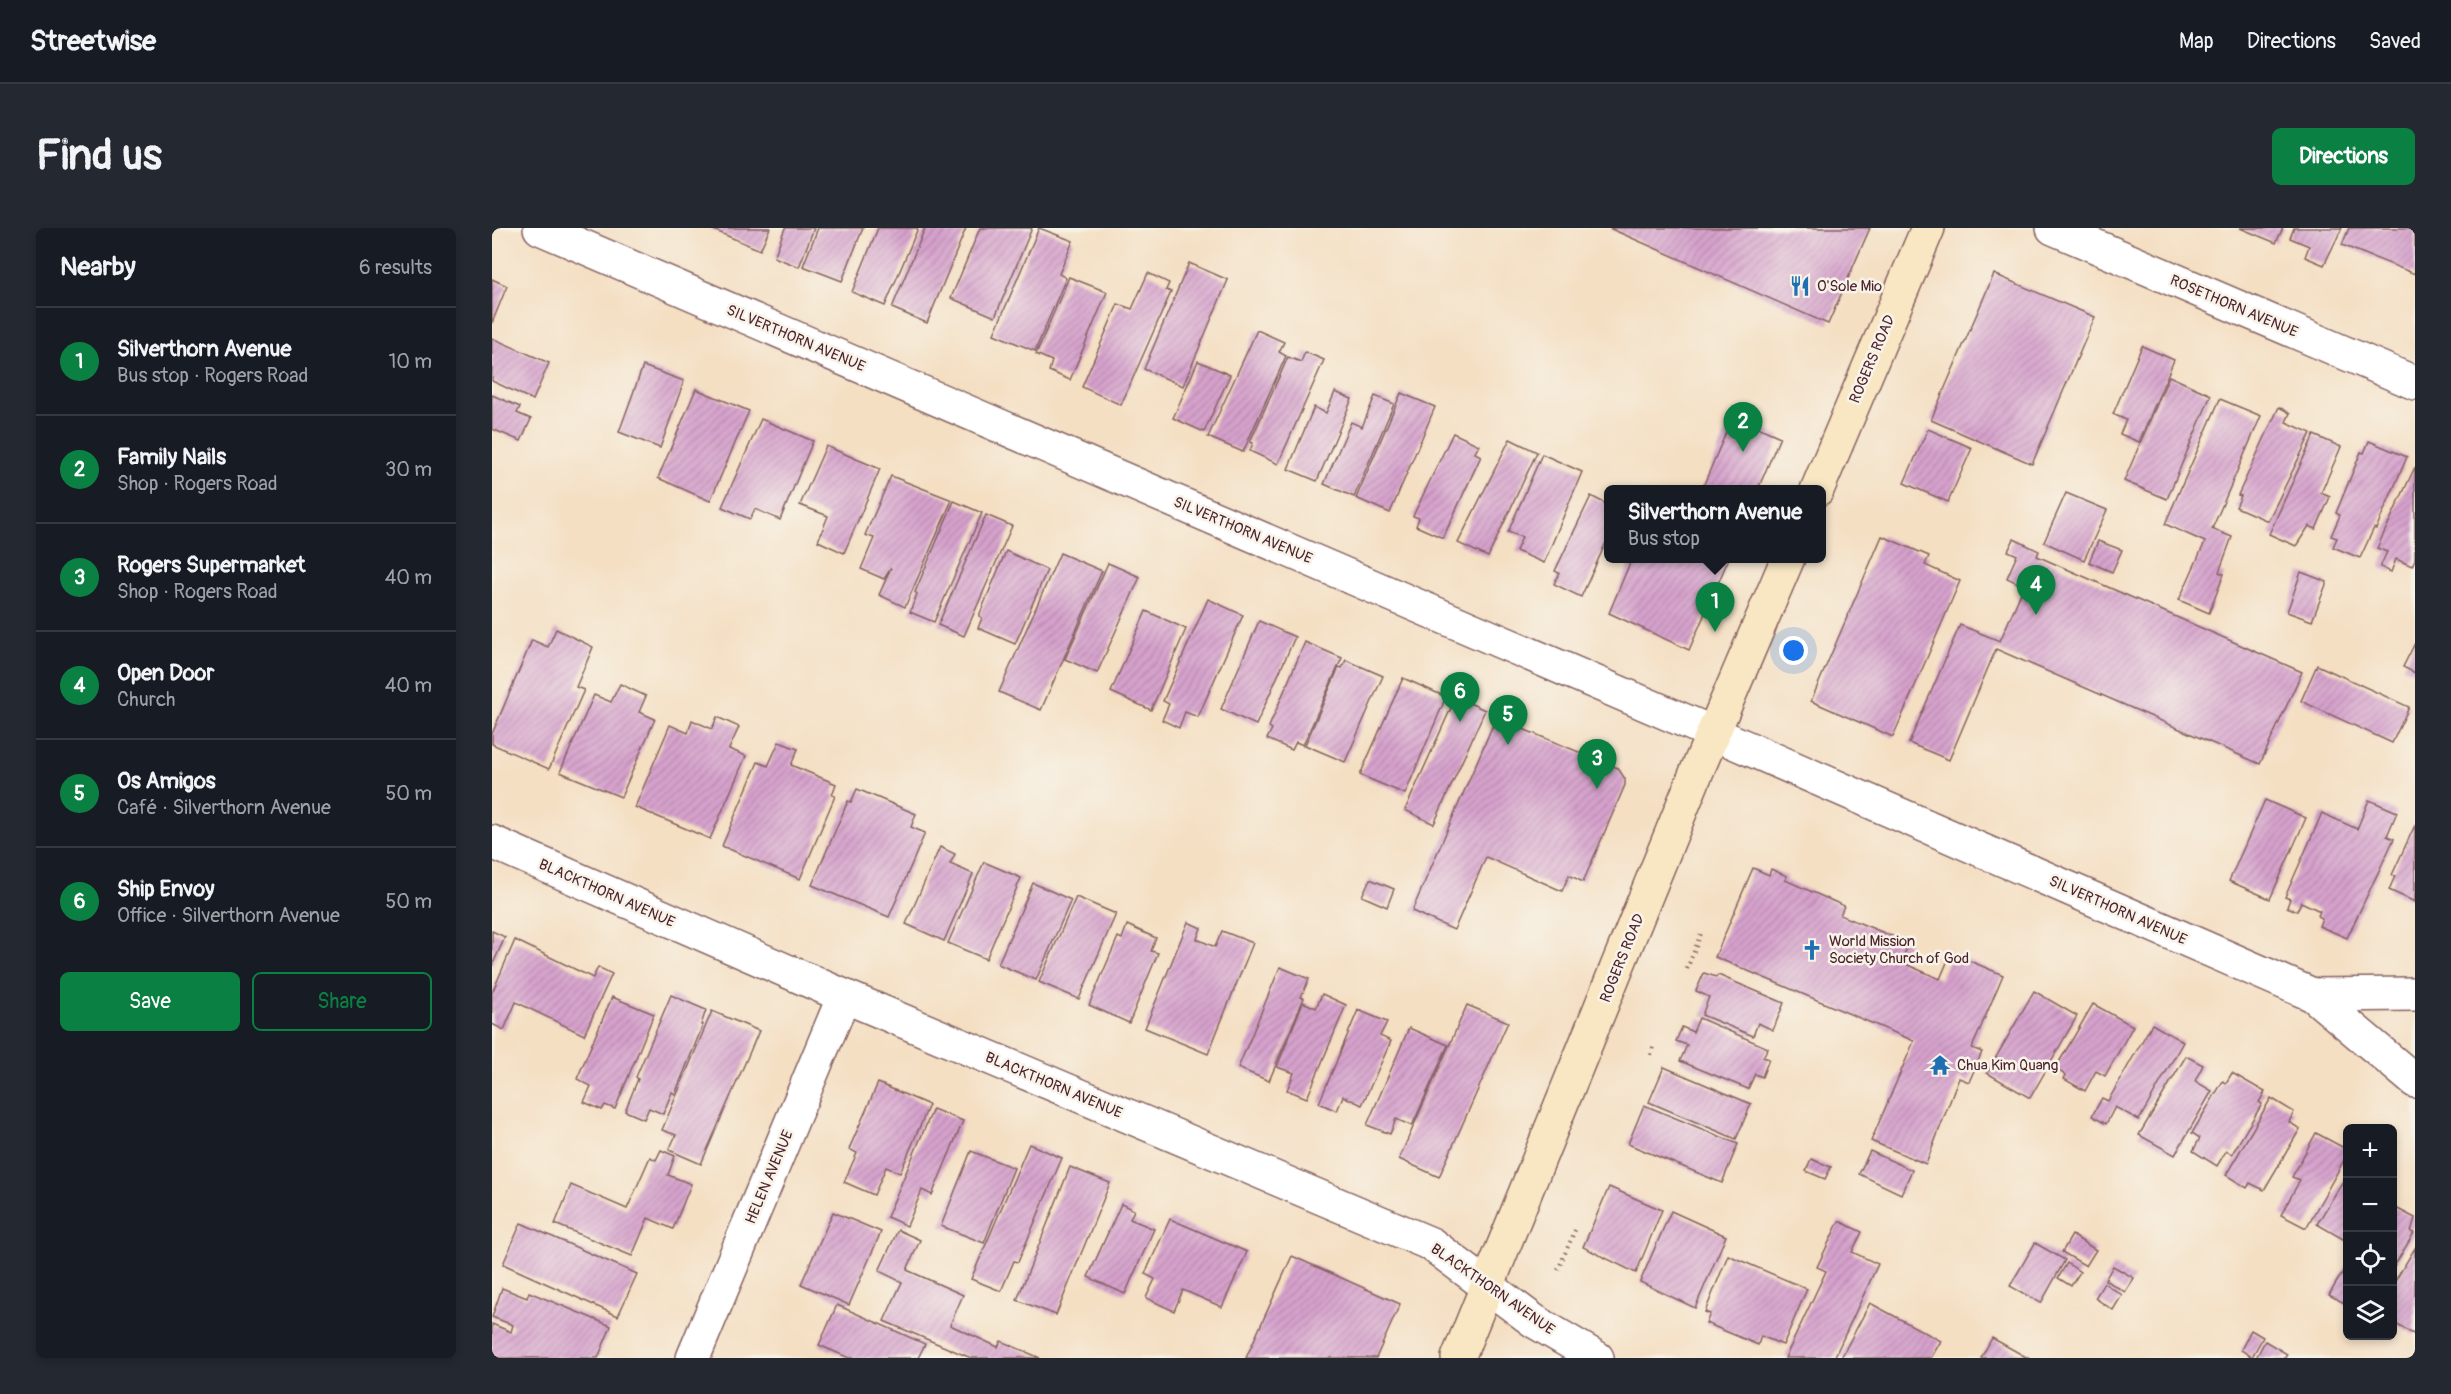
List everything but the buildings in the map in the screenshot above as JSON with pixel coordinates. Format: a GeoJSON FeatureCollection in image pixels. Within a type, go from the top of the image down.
{"type":"FeatureCollection","features":[{"type":"Feature","properties":{"kind":"street","name":"SILVERTHORN AVENUE"},"geometry":{"type":"LineString","coordinates":[[540,228],[1713,733],[2313,995],[2415,994]]}},
{"type":"Feature","properties":{"kind":"street","name":"ROGERS ROAD"},"geometry":{"type":"LineString","coordinates":[[1819,485],[1928,228]]}},
{"type":"Feature","properties":{"kind":"street","name":"ROSETHORN AVENUE"},"geometry":{"type":"LineString","coordinates":[[2053,228],[2415,383]]}},
{"type":"Feature","properties":{"kind":"street","name":"ROGERS ROAD"},"geometry":{"type":"LineString","coordinates":[[1458,1358],[1489,1287],[1713,733],[1786,563]]}},
{"type":"Feature","properties":{"kind":"street","name":"BLACKTHORN AVENUE"},"geometry":{"type":"LineString","coordinates":[[492,842],[844,996],[1431,1244],[1534,1322],[1598,1358]]}},
{"type":"Feature","properties":{"kind":"street"},"geometry":{"type":"LineString","coordinates":[[2313,995],[2415,1081]]}},
{"type":"Feature","properties":{"kind":"street","name":"HELEN AVENUE"},"geometry":{"type":"LineString","coordinates":[[693,1358],[844,996]]}},
{"type":"Feature","properties":{"kind":"path"},"geometry":{"type":"LineString","coordinates":[[1687,969],[1702,930]]}},
{"type":"Feature","properties":{"kind":"path"},"geometry":{"type":"LineString","coordinates":[[1652,1055],[1654,1044]]}},
{"type":"Feature","properties":{"kind":"path"},"geometry":{"type":"LineString","coordinates":[[1558,1270],[1575,1230]]}},
{"type":"Feature","properties":{"kind":"place","name":"O'Sole Mio"},"geometry":{"type":"Point","coordinates":[1800,286]}},
{"type":"Feature","properties":{"kind":"place","name":"Family Nails"},"geometry":{"type":"Point","coordinates":[1743,452]}},
{"type":"Feature","properties":{"kind":"place","name":"Open Door"},"geometry":{"type":"Point","coordinates":[2036,615]}},
{"type":"Feature","properties":{"kind":"place","name":"Silverthorn Avenue"},"geometry":{"type":"Point","coordinates":[1715,632]}},
{"type":"Feature","properties":{"kind":"place","name":"Ship Envoy"},"geometry":{"type":"Point","coordinates":[1460,722]}},
{"type":"Feature","properties":{"kind":"place","name":"Os Amigos"},"geometry":{"type":"Point","coordinates":[1508,745]}},
{"type":"Feature","properties":{"kind":"place","name":"Rogers Supermarket"},"geometry":{"type":"Point","coordinates":[1597,789]}},
{"type":"Feature","properties":{"kind":"place","name":"World Mission Society Church of God"},"geometry":{"type":"Point","coordinates":[1812,950]}},
{"type":"Feature","properties":{"kind":"place","name":"Chua Kim Quang"},"geometry":{"type":"Point","coordinates":[1940,1065]}}]}
